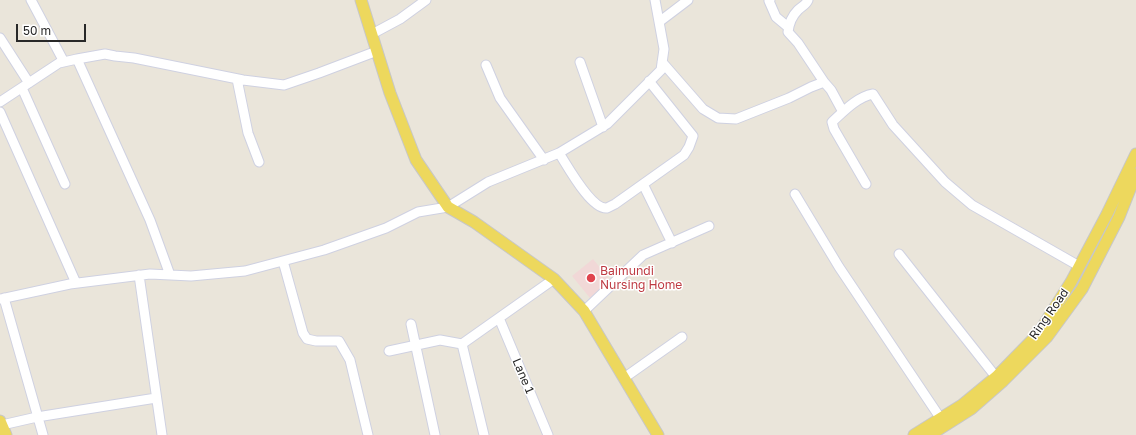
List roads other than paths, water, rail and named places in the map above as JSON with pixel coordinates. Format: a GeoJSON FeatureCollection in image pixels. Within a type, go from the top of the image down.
{"type":"FeatureCollection","features":[{"type":"Feature","properties":{"kind":"main road"},"geometry":{"type":"LineString","coordinates":[[361,0],[390,93],[416,160],[448,207],[474,222],[554,279],[584,311],[658,435]]}},
{"type":"Feature","properties":{"kind":"main road","name":"Ring Road"},"geometry":{"type":"LineString","coordinates":[[914,435],[962,405],[996,377],[1038,334],[1071,282],[1107,214],[1136,154]]}},
{"type":"Feature","properties":{"kind":"main road","name":"Ring Road"},"geometry":{"type":"LineString","coordinates":[[930,435],[970,409],[1003,382],[1047,337],[1082,289],[1135,182]]}},
{"type":"Feature","properties":{"kind":"street"},"geometry":{"type":"LineString","coordinates":[[31,0],[64,62]]}},
{"type":"Feature","properties":{"kind":"street"},"geometry":{"type":"LineString","coordinates":[[372,34],[400,18],[426,0]]}},
{"type":"Feature","properties":{"kind":"street"},"geometry":{"type":"LineString","coordinates":[[43,435],[2,299],[76,283],[139,275],[150,274],[191,276],[245,271],[324,250],[386,228],[418,212],[448,207],[488,182],[559,153],[603,127],[661,70],[664,49],[655,0]]}},
{"type":"Feature","properties":{"kind":"street"},"geometry":{"type":"LineString","coordinates":[[659,22],[688,0]]}},
{"type":"Feature","properties":{"kind":"street"},"geometry":{"type":"LineString","coordinates":[[770,0],[769,1],[776,17],[788,27]]}},
{"type":"Feature","properties":{"kind":"street"},"geometry":{"type":"LineString","coordinates":[[808,0],[798,10],[789,23],[788,32],[798,43],[831,90],[843,112]]}},
{"type":"Feature","properties":{"kind":"street"},"geometry":{"type":"LineString","coordinates":[[0,38],[26,85],[65,184]]}},
{"type":"Feature","properties":{"kind":"street"},"geometry":{"type":"LineString","coordinates":[[0,102],[60,63],[105,54],[134,58],[237,79],[284,85],[319,74],[377,50]]}},
{"type":"Feature","properties":{"kind":"street"},"geometry":{"type":"LineString","coordinates":[[77,59],[150,220],[170,275]]}},
{"type":"Feature","properties":{"kind":"street"},"geometry":{"type":"LineString","coordinates":[[580,62],[603,127]]}},
{"type":"Feature","properties":{"kind":"street"},"geometry":{"type":"LineString","coordinates":[[662,62],[703,109],[718,118],[736,119],[824,82]]}},
{"type":"Feature","properties":{"kind":"street"},"geometry":{"type":"LineString","coordinates":[[486,65],[500,98],[544,160]]}},
{"type":"Feature","properties":{"kind":"street"},"geometry":{"type":"LineString","coordinates":[[237,79],[248,133],[259,162]]}},
{"type":"Feature","properties":{"kind":"street"},"geometry":{"type":"LineString","coordinates":[[559,153],[583,191],[598,206],[606,208],[615,204],[684,155],[693,136],[649,81]]}},
{"type":"Feature","properties":{"kind":"street"},"geometry":{"type":"LineString","coordinates":[[866,184],[834,129],[832,122],[864,96],[873,94],[893,125],[945,182],[972,205],[1079,266]]}},
{"type":"Feature","properties":{"kind":"street"},"geometry":{"type":"LineString","coordinates":[[0,112],[76,283]]}},
{"type":"Feature","properties":{"kind":"street"},"geometry":{"type":"LineString","coordinates":[[644,184],[672,243]]}},
{"type":"Feature","properties":{"kind":"street"},"geometry":{"type":"LineString","coordinates":[[795,194],[839,267],[941,419]]}},
{"type":"Feature","properties":{"kind":"street"},"geometry":{"type":"LineString","coordinates":[[584,311],[643,255],[709,226]]}},
{"type":"Feature","properties":{"kind":"street"},"geometry":{"type":"LineString","coordinates":[[899,254],[996,377]]}},
{"type":"Feature","properties":{"kind":"street"},"geometry":{"type":"LineString","coordinates":[[283,261],[303,333],[307,340],[339,341],[350,360],[368,435]]}},
{"type":"Feature","properties":{"kind":"street"},"geometry":{"type":"LineString","coordinates":[[139,275],[162,435]]}},
{"type":"Feature","properties":{"kind":"street"},"geometry":{"type":"LineString","coordinates":[[389,351],[440,340],[462,344],[554,279]]}},
{"type":"Feature","properties":{"kind":"street","name":"Lane 1"},"geometry":{"type":"LineString","coordinates":[[499,318],[548,435]]}},
{"type":"Feature","properties":{"kind":"street"},"geometry":{"type":"LineString","coordinates":[[411,324],[435,435]]}},
{"type":"Feature","properties":{"kind":"street"},"geometry":{"type":"LineString","coordinates":[[624,378],[682,337]]}},
{"type":"Feature","properties":{"kind":"street"},"geometry":{"type":"LineString","coordinates":[[462,344],[484,435]]}},
{"type":"Feature","properties":{"kind":"street"},"geometry":{"type":"LineString","coordinates":[[2,427],[37,417],[156,398]]}},
{"type":"Feature","properties":{"kind":"place","name":"Baimundi Nursing Home"},"geometry":{"type":"Point","coordinates":[591,278]}}]}
